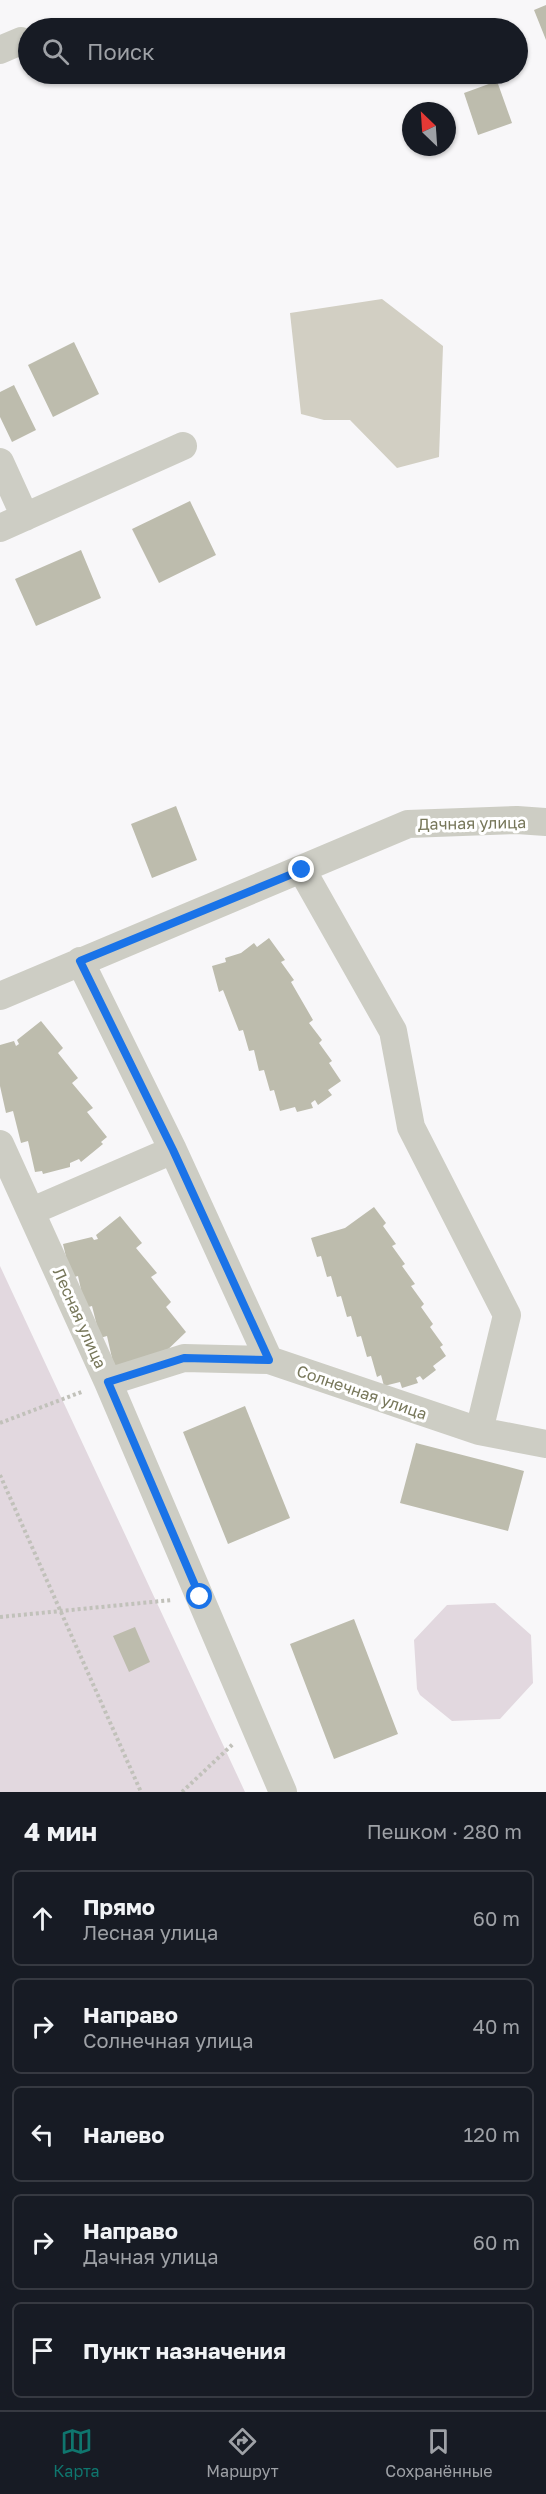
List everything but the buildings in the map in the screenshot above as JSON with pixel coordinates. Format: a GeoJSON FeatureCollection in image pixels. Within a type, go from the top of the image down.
{"type":"FeatureCollection","features":[{"type":"Feature","properties":{"kind":"street"},"geometry":{"type":"LineString","coordinates":[[0,462],[13,522],[183,446]]}},
{"type":"Feature","properties":{"kind":"street","name":"Дачная улица"},"geometry":{"type":"LineString","coordinates":[[0,996],[408,824],[517,820],[546,822]]}},
{"type":"Feature","properties":{"kind":"street"},"geometry":{"type":"LineString","coordinates":[[302,870],[393,1031],[411,1127],[507,1315],[479,1431]]}},
{"type":"Feature","properties":{"kind":"street"},"geometry":{"type":"LineString","coordinates":[[80,961],[173,1150],[269,1360]]}},
{"type":"Feature","properties":{"kind":"street","name":"Лесная улица"},"geometry":{"type":"LineString","coordinates":[[0,1144],[108,1382],[283,1792]]}},
{"type":"Feature","properties":{"kind":"street"},"geometry":{"type":"LineString","coordinates":[[32,1211],[173,1150]]}},
{"type":"Feature","properties":{"kind":"street","name":"Солнечная улица"},"geometry":{"type":"LineString","coordinates":[[108,1382],[184,1358],[269,1360],[479,1431],[546,1444]]}},
{"type":"Feature","properties":{"kind":"path"},"geometry":{"type":"LineString","coordinates":[[0,1423],[108,1382]]}},
{"type":"Feature","properties":{"kind":"path"},"geometry":{"type":"LineString","coordinates":[[0,1474],[141,1792]]}},
{"type":"Feature","properties":{"kind":"path"},"geometry":{"type":"LineString","coordinates":[[0,1617],[200,1597]]}},
{"type":"Feature","properties":{"kind":"path"},"geometry":{"type":"LineString","coordinates":[[182,1792],[253,1725]]}},
{"type":"Feature","properties":{"kind":"shaded area"},"geometry":{"type":"Polygon","coordinates":[[[382,299],[443,346],[439,457],[397,468],[350,420],[324,420],[301,414],[290,313],[382,299]]]}},
{"type":"Feature","properties":{"kind":"shaded area"},"geometry":{"type":"Polygon","coordinates":[[[0,1266],[245,1792],[0,1792],[0,1266]]]}},
{"type":"Feature","properties":{"kind":"shaded area"},"geometry":{"type":"Polygon","coordinates":[[[495,1603],[531,1635],[533,1683],[500,1719],[452,1721],[420,1695],[417,1689],[414,1640],[447,1605],[495,1603]]]}},
{"type":"Feature","properties":{"kind":"route"},"geometry":{"type":"LineString","coordinates":[[200,1597],[108,1382],[184,1358],[269,1360],[173,1150],[80,961],[302,870]]}}]}
